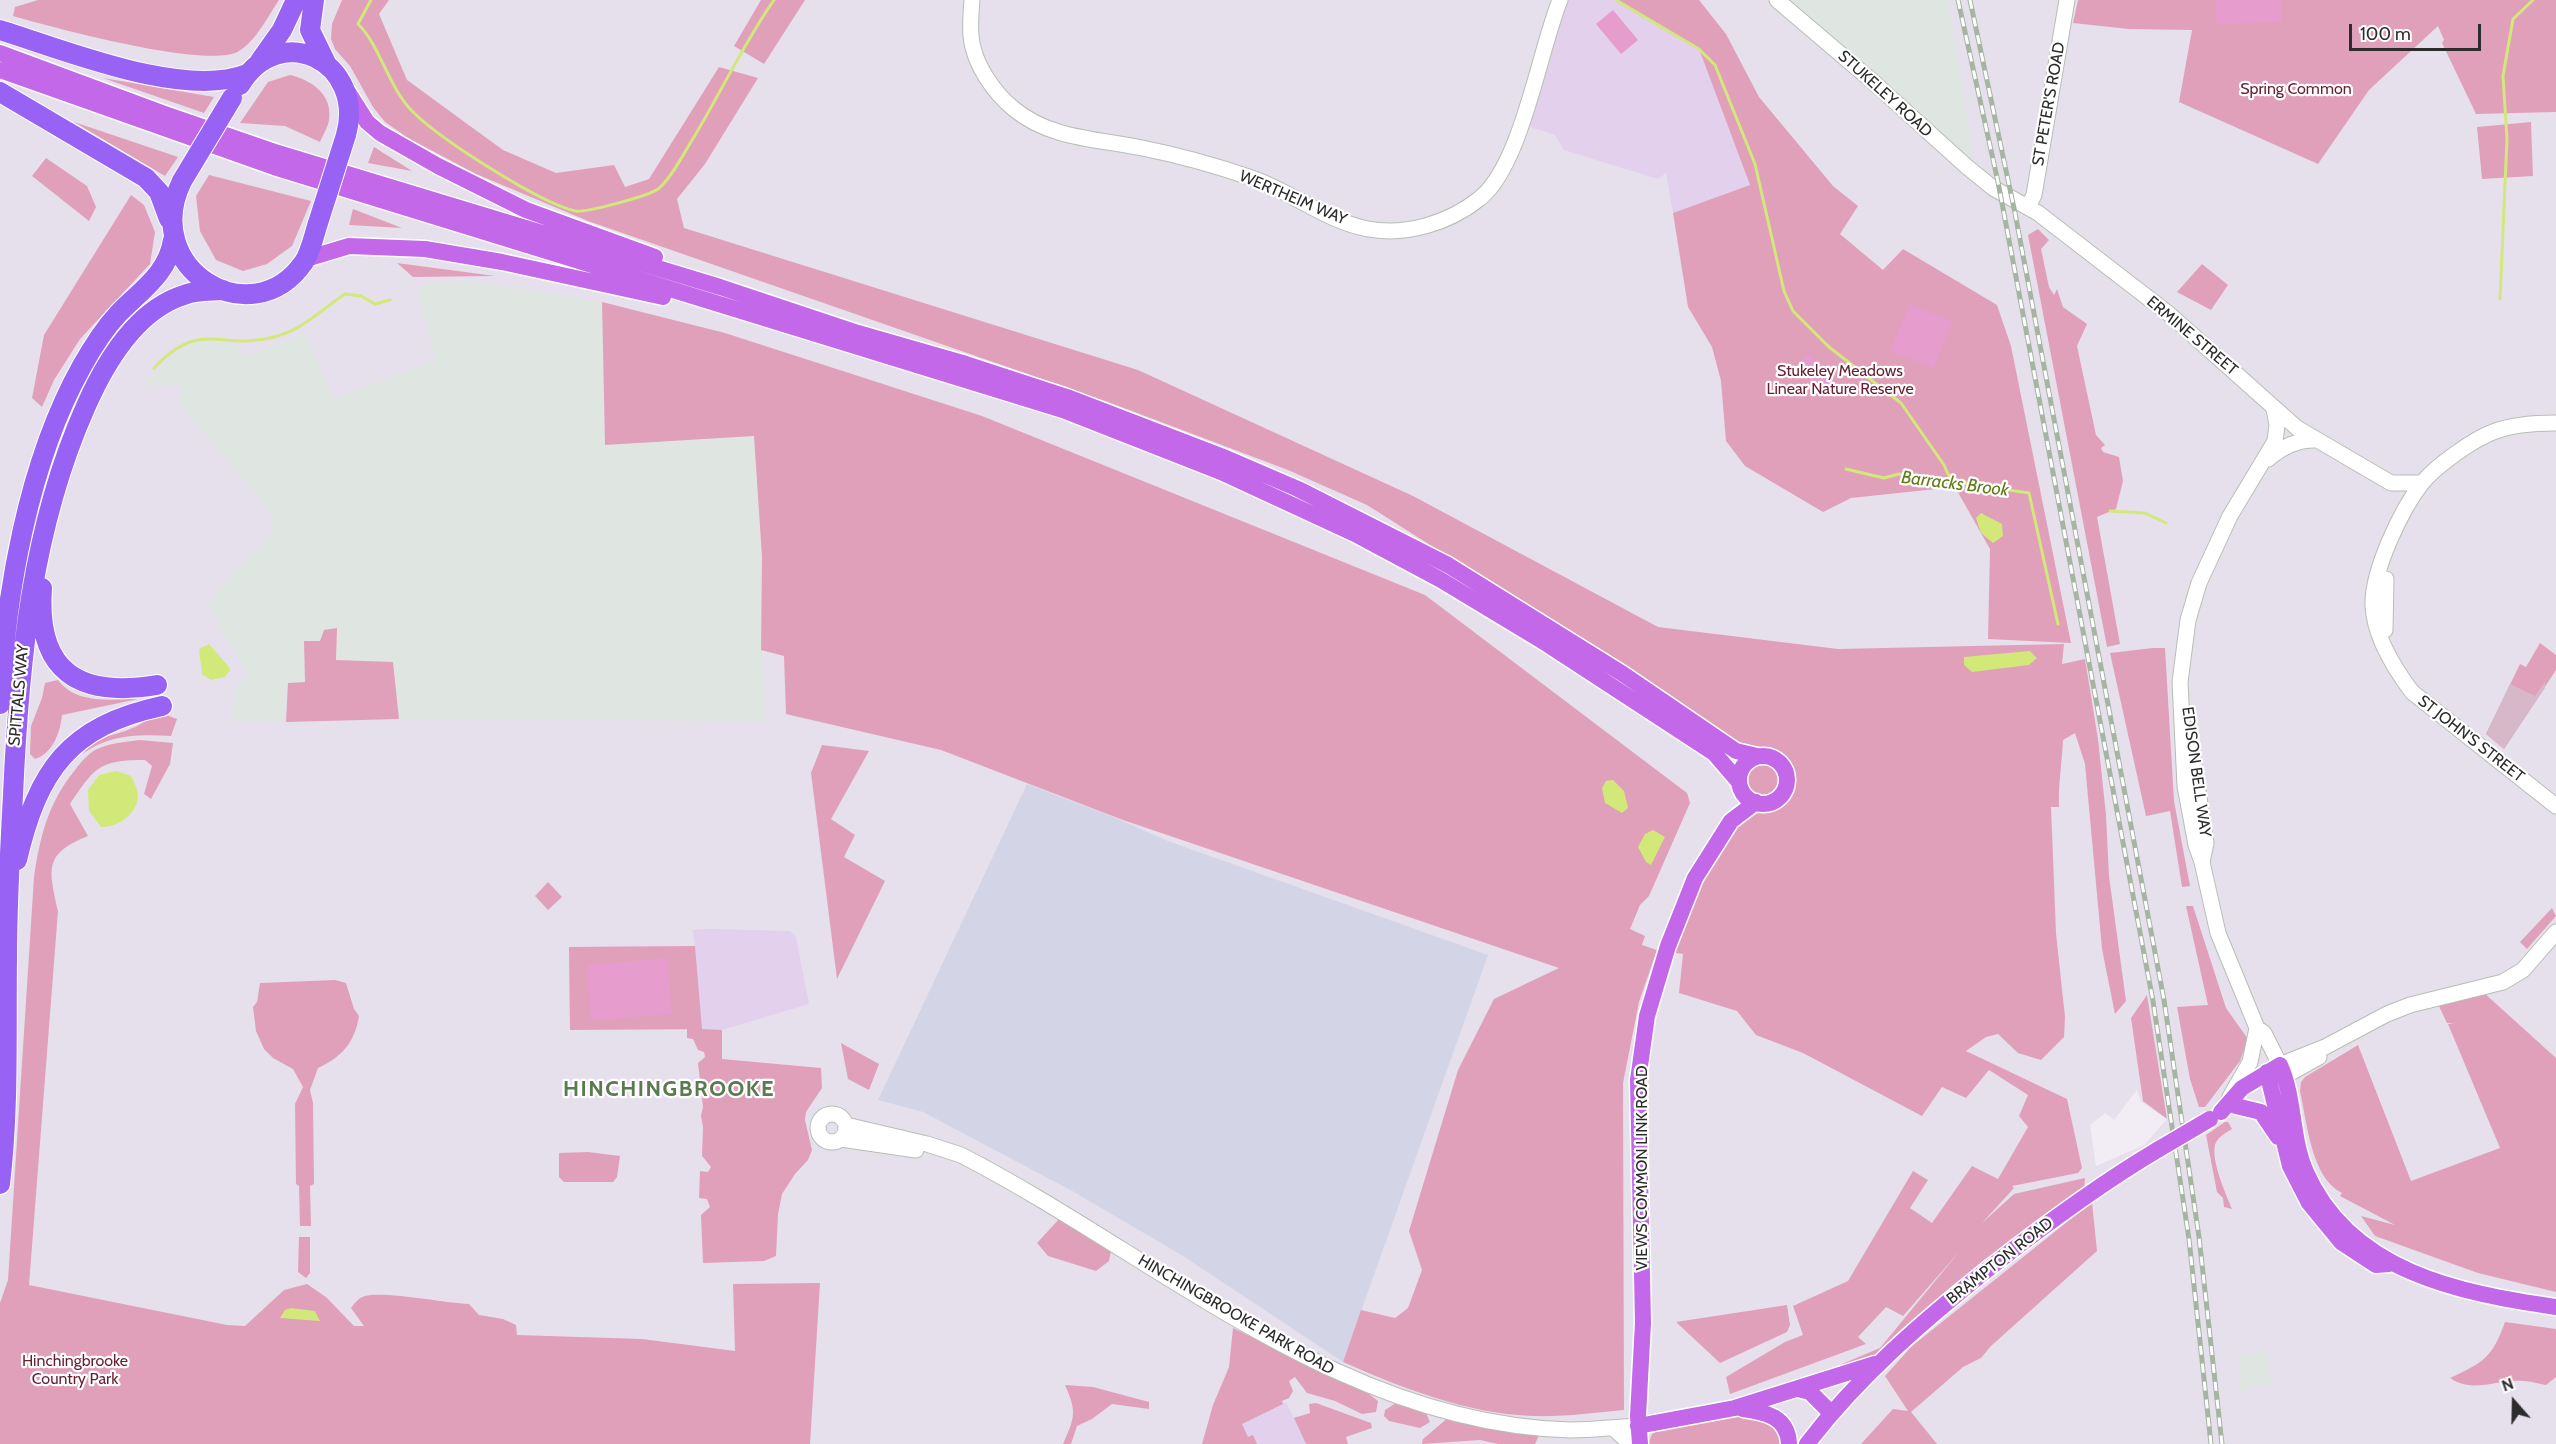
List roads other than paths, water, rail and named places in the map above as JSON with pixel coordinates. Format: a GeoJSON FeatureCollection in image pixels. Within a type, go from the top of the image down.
{"type":"FeatureCollection","features":[{"type":"Feature","properties":{"kind":"highway"},"geometry":{"type":"LineString","coordinates":[[172,232],[173,202],[182,180],[232,98],[282,30],[296,0]]}},
{"type":"Feature","properties":{"kind":"highway"},"geometry":{"type":"LineString","coordinates":[[314,0],[310,30],[326,63]]}},
{"type":"Feature","properties":{"kind":"highway"},"geometry":{"type":"LineString","coordinates":[[0,30],[104,63],[166,78],[208,82],[227,80],[287,53],[307,55],[326,63],[334,70],[346,89],[350,107],[346,135],[306,259],[290,277],[269,289],[246,293],[223,290],[192,271],[172,232],[159,192],[146,178],[0,92]]}},
{"type":"Feature","properties":{"kind":"highway","name":"SPITTALS WAY"},"geometry":{"type":"LineString","coordinates":[[0,704],[16,567],[49,442],[75,379],[99,337],[117,315],[160,272],[170,257],[172,232]]}},
{"type":"Feature","properties":{"kind":"highway","name":"SPITTALS WAY"},"geometry":{"type":"LineString","coordinates":[[0,1184],[6,1088],[7,905],[14,755],[31,586],[61,470],[76,426],[95,385],[123,342],[148,316],[171,300],[199,291],[223,290]]}},
{"type":"Feature","properties":{"kind":"highway"},"geometry":{"type":"LineString","coordinates":[[44,534],[42,620],[45,637],[59,662],[74,676],[96,687],[130,690],[157,685]]}},
{"type":"Feature","properties":{"kind":"highway"},"geometry":{"type":"LineString","coordinates":[[7,905],[20,846],[32,810],[62,756],[95,728],[129,713],[162,706]]}},
{"type":"Feature","properties":{"kind":"main road","name":"WERTHEIM WAY"},"geometry":{"type":"LineString","coordinates":[[972,0],[971,38],[978,61],[993,87],[1013,109],[1037,125],[1063,134],[1145,149],[1253,178],[1327,214],[1368,229],[1403,231],[1434,224],[1482,198],[1506,166],[1560,0]]}},
{"type":"Feature","properties":{"kind":"main road","name":"STUKELEY ROAD"},"geometry":{"type":"LineString","coordinates":[[1777,0],[1993,188]]}},
{"type":"Feature","properties":{"kind":"main road","name":"ST PETER'S ROAD"},"geometry":{"type":"LineString","coordinates":[[2028,207],[2034,195],[2067,0]]}},
{"type":"Feature","properties":{"kind":"main road"},"geometry":{"type":"LineString","coordinates":[[0,53],[139,105],[278,153],[1067,397],[1226,458],[1298,489],[1448,565],[1624,685],[1714,753],[1756,802],[1772,802],[1784,792],[1787,784],[1784,768],[1773,758],[1736,751],[1624,685],[1547,644],[1441,580],[1356,534],[1221,472],[1063,410],[274,167],[0,70]]}},
{"type":"Feature","properties":{"kind":"main road"},"geometry":{"type":"LineString","coordinates":[[346,89],[363,116],[380,133],[438,166],[526,210],[876,337]]}},
{"type":"Feature","properties":{"kind":"main road","name":"ERMINE STREET"},"geometry":{"type":"LineString","coordinates":[[1993,188],[2028,207],[2169,314],[2274,409],[2317,440],[2391,483]]}},
{"type":"Feature","properties":{"kind":"main road"},"geometry":{"type":"LineString","coordinates":[[306,259],[349,246],[425,249],[502,262],[673,300],[711,302]]}},
{"type":"Feature","properties":{"kind":"main road","name":"EDISON BELL WAY"},"geometry":{"type":"LineString","coordinates":[[2274,409],[2277,435],[2262,465],[2230,516],[2204,572],[2188,620],[2180,682],[2185,786],[2196,845],[2218,933],[2257,1036],[2276,1074]]}},
{"type":"Feature","properties":{"kind":"main road"},"geometry":{"type":"LineString","coordinates":[[2398,525],[2422,483],[2456,455],[2491,433],[2519,425],[2556,423]]}},
{"type":"Feature","properties":{"kind":"main road"},"geometry":{"type":"LineString","coordinates":[[2262,465],[2283,447],[2303,440],[2317,440]]}},
{"type":"Feature","properties":{"kind":"main road"},"geometry":{"type":"LineString","coordinates":[[2391,483],[2422,483]]}},
{"type":"Feature","properties":{"kind":"main road"},"geometry":{"type":"LineString","coordinates":[[2391,483],[2405,502],[2398,525]]}},
{"type":"Feature","properties":{"kind":"main road","name":"ST JOHN'S STREET"},"geometry":{"type":"LineString","coordinates":[[2398,525],[2385,587],[2385,645],[2399,674],[2412,692],[2556,807]]}},
{"type":"Feature","properties":{"kind":"main road"},"geometry":{"type":"LineString","coordinates":[[1740,786],[1742,769],[1757,756]]}},
{"type":"Feature","properties":{"kind":"main road","name":"VIEWS COMMON LINK ROAD"},"geometry":{"type":"LineString","coordinates":[[1638,1426],[1643,1323],[1638,1080],[1647,1016],[1668,946],[1695,878],[1731,821],[1740,786]]}},
{"type":"Feature","properties":{"kind":"main road","name":"VIEWS COMMON LINK ROAD"},"geometry":{"type":"LineString","coordinates":[[1731,821],[1756,802]]}},
{"type":"Feature","properties":{"kind":"main road","name":"BRAMPTON ROAD"},"geometry":{"type":"LineString","coordinates":[[1807,1444],[1831,1413],[1880,1362],[1953,1297],[2110,1178],[2224,1110],[2276,1074],[2387,1014],[2410,1005],[2484,989],[2503,982],[2523,970],[2556,932]]}},
{"type":"Feature","properties":{"kind":"main road"},"geometry":{"type":"LineString","coordinates":[[2257,1036],[2250,1062],[2224,1110],[2261,1112],[2283,1144]]}},
{"type":"Feature","properties":{"kind":"main road"},"geometry":{"type":"LineString","coordinates":[[2276,1074],[2283,1144],[2297,1183],[2332,1234],[2358,1255],[2376,1265],[2390,1264]]}},
{"type":"Feature","properties":{"kind":"main road"},"geometry":{"type":"LineString","coordinates":[[2276,1074],[2305,1170],[2319,1197],[2349,1233],[2390,1264],[2484,1296],[2556,1307]]}},
{"type":"Feature","properties":{"kind":"main road","name":"HINCHINGBROOKE PARK ROAD"},"geometry":{"type":"LineString","coordinates":[[843,1132],[961,1155],[1267,1336],[1357,1381],[1430,1407],[1511,1424],[1570,1430],[1638,1426],[1735,1408]]}},
{"type":"Feature","properties":{"kind":"main road"},"geometry":{"type":"LineString","coordinates":[[1735,1408],[1880,1362]]}},
{"type":"Feature","properties":{"kind":"main road"},"geometry":{"type":"LineString","coordinates":[[1798,1389],[1810,1392],[1831,1413]]}},
{"type":"Feature","properties":{"kind":"main road"},"geometry":{"type":"LineString","coordinates":[[1735,1408],[1774,1415],[1787,1431],[1789,1444]]}},
{"type":"Feature","properties":{"kind":"main road"},"geometry":{"type":"LineString","coordinates":[[1638,1426],[1640,1444]]}},
{"type":"Feature","properties":{"kind":"main road"},"geometry":{"type":"LineString","coordinates":[[1613,1428],[1631,1444]]}},
{"type":"Feature","properties":{"kind":"waterway"},"geometry":{"type":"LineString","coordinates":[[371,0],[358,24],[372,43],[397,91],[413,112],[444,138],[490,168],[538,196],[575,211],[630,200],[652,192],[663,184],[673,172],[774,0]]}},
{"type":"Feature","properties":{"kind":"waterway"},"geometry":{"type":"LineString","coordinates":[[1616,0],[1699,49],[1715,65],[1755,164],[1784,291],[1793,311],[1829,347],[1901,403],[1944,465],[1951,481]]}},
{"type":"Feature","properties":{"kind":"waterway"},"geometry":{"type":"LineString","coordinates":[[2500,299],[2507,139],[2503,76],[2513,19],[2533,0]]}},
{"type":"Feature","properties":{"kind":"waterway"},"geometry":{"type":"LineString","coordinates":[[154,368],[171,353],[186,344],[199,340],[256,341],[284,334],[302,325],[345,294],[361,296],[375,304],[390,300]]}},
{"type":"Feature","properties":{"kind":"waterway","name":"Barracks Brook"},"geometry":{"type":"LineString","coordinates":[[1846,469],[1884,478],[1899,474],[2029,493],[2058,624]]}},
{"type":"Feature","properties":{"kind":"waterway"},"geometry":{"type":"LineString","coordinates":[[2110,511],[2145,513],[2166,523]]}},
{"type":"Feature","properties":{"kind":"railway"},"geometry":{"type":"LineString","coordinates":[[1958,0],[1998,182],[2153,1001],[2189,1239],[2211,1444]]}},
{"type":"Feature","properties":{"kind":"railway"},"geometry":{"type":"LineString","coordinates":[[1970,0],[2015,213],[2164,1000],[2199,1237],[2222,1444]]}},
{"type":"Feature","properties":{"kind":"district","name":"HINCHINGBROOKE"},"geometry":{"type":"Point","coordinates":[669,1090]}},
{"type":"Feature","properties":{"kind":"park label","name":"Spring Common"},"geometry":{"type":"Point","coordinates":[2296,89]}},
{"type":"Feature","properties":{"kind":"park label","name":"Stukeley Meadows Linear Nature Reserve"},"geometry":{"type":"Point","coordinates":[1840,380]}},
{"type":"Feature","properties":{"kind":"park label","name":"Hinchingbrooke Country Park"},"geometry":{"type":"Point","coordinates":[75,1370]}}]}
